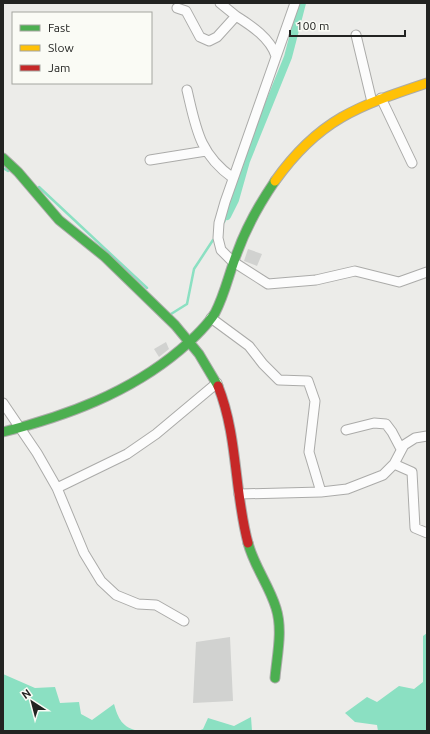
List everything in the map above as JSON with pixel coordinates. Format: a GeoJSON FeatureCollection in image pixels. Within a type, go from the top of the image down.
{"type":"FeatureCollection","features":[{"type":"Feature","properties":{"kind":"street"},"geometry":{"type":"LineString","coordinates":[[220,3],[263,36],[274,50],[276,56]]}},
{"type":"Feature","properties":{"kind":"street"},"geometry":{"type":"LineString","coordinates":[[295,3],[233,178],[219,224],[218,238],[222,250],[232,261],[268,284],[316,280],[355,271],[399,282],[427,272]]}},
{"type":"Feature","properties":{"kind":"street"},"geometry":{"type":"LineString","coordinates":[[177,8],[186,11],[200,38],[209,41],[217,37],[236,16]]}},
{"type":"Feature","properties":{"kind":"street"},"geometry":{"type":"LineString","coordinates":[[356,35],[372,102]]}},
{"type":"Feature","properties":{"kind":"street"},"geometry":{"type":"LineString","coordinates":[[3,432],[21,428],[70,412],[110,395],[145,375],[190,343],[211,318],[223,292],[232,261],[250,220],[276,178],[311,138],[346,113],[381,98],[427,83]]}},
{"type":"Feature","properties":{"kind":"street"},"geometry":{"type":"LineString","coordinates":[[187,90],[194,119],[206,150],[218,167],[233,178]]}},
{"type":"Feature","properties":{"kind":"street"},"geometry":{"type":"LineString","coordinates":[[381,98],[412,163]]}},
{"type":"Feature","properties":{"kind":"street"},"geometry":{"type":"LineString","coordinates":[[150,160],[206,150]]}},
{"type":"Feature","properties":{"kind":"street"},"geometry":{"type":"LineString","coordinates":[[3,158],[16,169],[59,220],[101,253],[164,313],[190,343],[216,383],[224,401],[230,425],[241,515],[248,545],[276,607],[278,639],[275,678]]}},
{"type":"Feature","properties":{"kind":"street"},"geometry":{"type":"LineString","coordinates":[[211,318],[250,346],[263,364],[279,380],[308,381],[315,401],[309,452],[321,492]]}},
{"type":"Feature","properties":{"kind":"street"},"geometry":{"type":"LineString","coordinates":[[57,488],[127,454],[156,434],[216,383]]}},
{"type":"Feature","properties":{"kind":"street"},"geometry":{"type":"LineString","coordinates":[[3,403],[21,428],[57,488],[84,553],[101,581],[116,594],[138,604],[156,605],[184,621]]}},
{"type":"Feature","properties":{"kind":"street"},"geometry":{"type":"LineString","coordinates":[[346,430],[374,424],[386,424],[401,449]]}},
{"type":"Feature","properties":{"kind":"street"},"geometry":{"type":"LineString","coordinates":[[239,494],[321,492],[347,489],[371,481],[383,475],[394,464],[401,449],[407,442],[427,436]]}},
{"type":"Feature","properties":{"kind":"street"},"geometry":{"type":"LineString","coordinates":[[394,464],[412,472],[415,528],[427,533]]}},
{"type":"Feature","properties":{"kind":"shaded area"},"geometry":{"type":"Polygon","coordinates":[[[427,633],[427,731],[378,731],[377,725],[355,722],[345,713],[367,697],[377,702],[399,686],[414,689],[423,682],[423,636],[427,633]]]}},
{"type":"Feature","properties":{"kind":"shaded area"},"geometry":{"type":"Polygon","coordinates":[[[3,674],[35,688],[55,687],[60,703],[79,702],[81,714],[92,720],[114,704],[117,714],[122,722],[133,730],[139,731],[3,731],[3,674]]]}},
{"type":"Feature","properties":{"kind":"shaded area"},"geometry":{"type":"Polygon","coordinates":[[[251,717],[252,731],[198,731],[203,729],[208,718],[234,726],[251,717]]]}},
{"type":"Feature","properties":{"kind":"building"},"geometry":{"type":"Polygon","coordinates":[[[248,249],[262,254],[257,266],[244,261],[248,249]]]}},
{"type":"Feature","properties":{"kind":"building"},"geometry":{"type":"Polygon","coordinates":[[[166,342],[169,349],[159,357],[154,349],[166,342]]]}},
{"type":"Feature","properties":{"kind":"building"},"geometry":{"type":"Polygon","coordinates":[[[230,637],[233,701],[193,703],[196,642],[230,637]]]}},
{"type":"Feature","properties":{"kind":"waterway"},"geometry":{"type":"LineString","coordinates":[[227,216],[235,200],[246,161],[288,57],[302,3]]}},
{"type":"Feature","properties":{"kind":"waterway"},"geometry":{"type":"LineString","coordinates":[[3,168],[8,171]]}},
{"type":"Feature","properties":{"kind":"waterway"},"geometry":{"type":"LineString","coordinates":[[39,187],[147,288]]}},
{"type":"Feature","properties":{"kind":"waterway"},"geometry":{"type":"LineString","coordinates":[[224,222],[227,216]]}},
{"type":"Feature","properties":{"kind":"waterway"},"geometry":{"type":"LineString","coordinates":[[171,314],[187,304],[194,269],[213,240]]}},
{"type":"Feature","properties":{"kind":"traffic: fast"},"geometry":{"type":"LineString","coordinates":[[3,158],[18,172],[59,220],[105,257],[175,325],[199,354],[218,386]]}},
{"type":"Feature","properties":{"kind":"traffic: fast"},"geometry":{"type":"LineString","coordinates":[[3,432],[27,426],[73,410],[118,391],[140,379],[190,342],[215,313],[249,225],[275,181]]}},
{"type":"Feature","properties":{"kind":"traffic: fast"},"geometry":{"type":"LineString","coordinates":[[248,543],[254,560],[270,591],[278,616],[279,643],[275,678]]}},
{"type":"Feature","properties":{"kind":"traffic: slow"},"geometry":{"type":"LineString","coordinates":[[275,181],[291,160],[308,143],[324,129],[342,117],[380,99],[427,83]]}},
{"type":"Feature","properties":{"kind":"traffic: jam"},"geometry":{"type":"LineString","coordinates":[[218,386],[233,444],[240,504],[248,543]]}}]}
